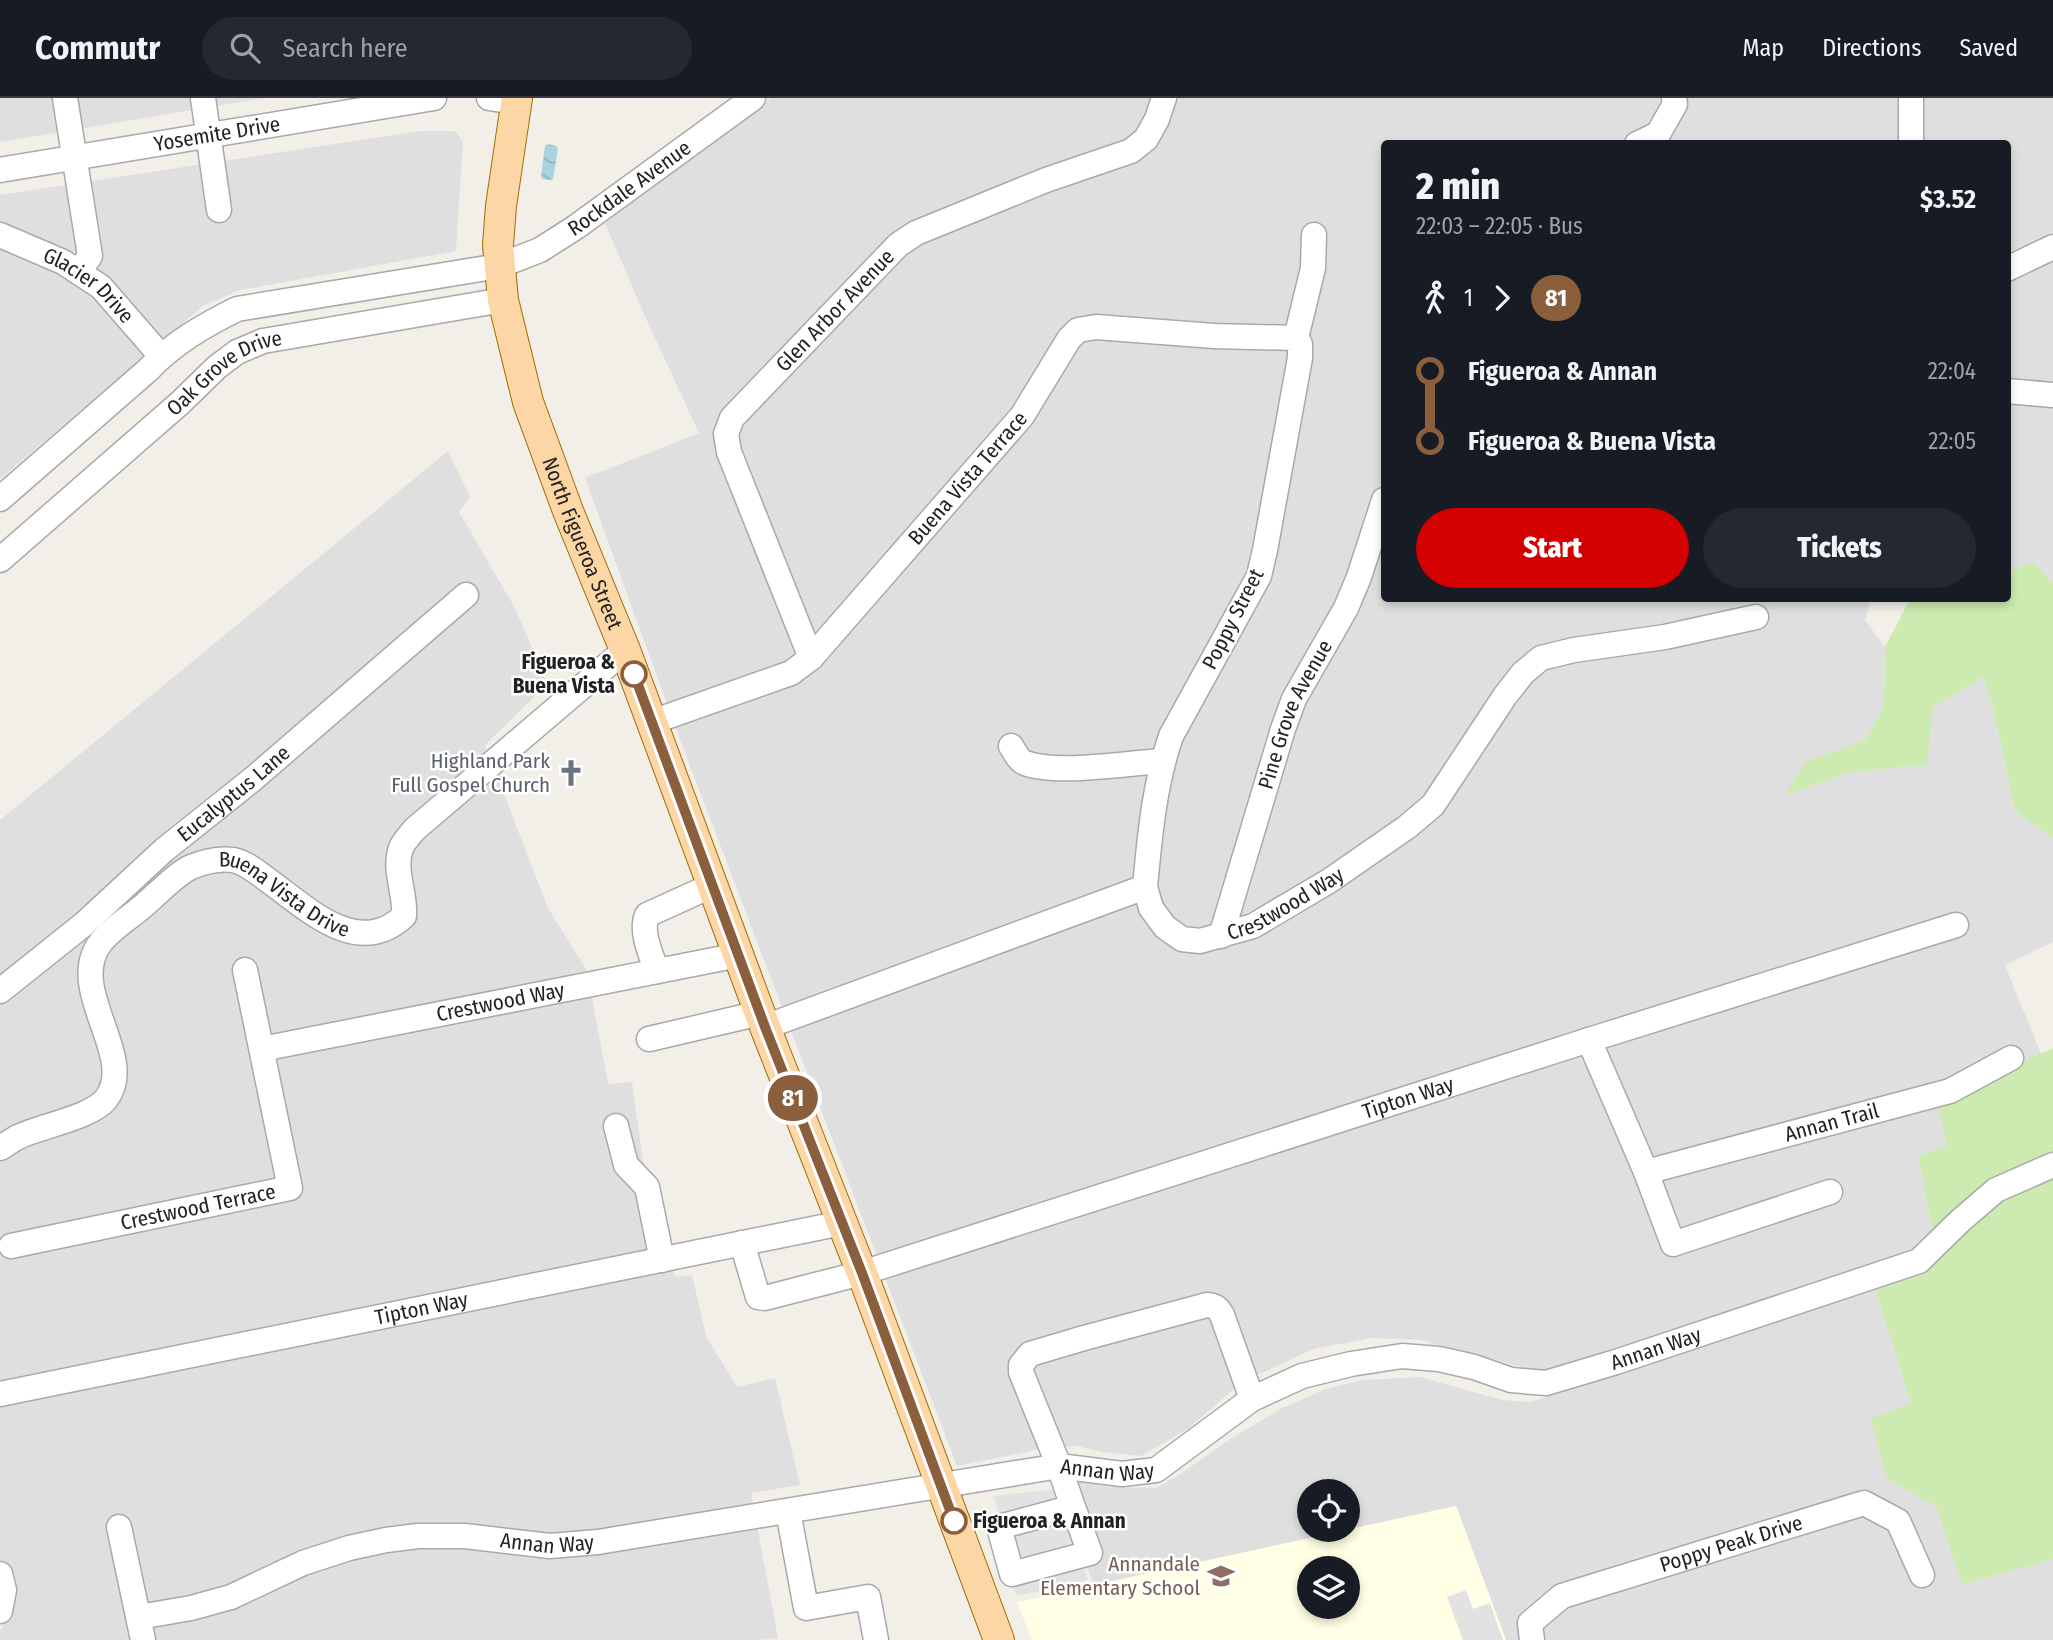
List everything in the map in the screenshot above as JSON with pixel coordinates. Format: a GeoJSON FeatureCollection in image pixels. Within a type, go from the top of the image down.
{"type":"FeatureCollection","features":[{"type":"Feature","properties":{"kind":"main road","name":"North Figueroa Street"},"geometry":{"type":"LineString","coordinates":[[507,99],[499,265],[503,300],[528,402],[568,511],[625,650],[999,1640]]}},
{"type":"Feature","properties":{"kind":"street"},"geometry":{"type":"LineString","coordinates":[[65,98],[90,256],[78,272]]}},
{"type":"Feature","properties":{"kind":"street"},"geometry":{"type":"LineString","coordinates":[[203,98],[219,210]]}},
{"type":"Feature","properties":{"kind":"street","name":"Yosemite Drive"},"geometry":{"type":"LineString","coordinates":[[0,170],[434,98]]}},
{"type":"Feature","properties":{"kind":"street","name":"Rockdale Avenue"},"geometry":{"type":"LineString","coordinates":[[499,265],[540,250],[576,227],[753,98]]}},
{"type":"Feature","properties":{"kind":"street","name":"Glen Arbor Avenue"},"geometry":{"type":"LineString","coordinates":[[811,658],[729,452],[726,434],[732,418],[898,246],[916,233],[1046,180],[1130,151],[1146,139],[1164,98]]}},
{"type":"Feature","properties":{"kind":"street"},"geometry":{"type":"LineString","coordinates":[[1645,140],[1658,134],[1675,104],[1674,98]]}},
{"type":"Feature","properties":{"kind":"street"},"geometry":{"type":"LineString","coordinates":[[1911,98],[1911,140]]}},
{"type":"Feature","properties":{"kind":"street","name":"Glacier Drive"},"geometry":{"type":"LineString","coordinates":[[0,235],[64,262],[101,287],[161,356]]}},
{"type":"Feature","properties":{"kind":"street","name":"Poppy Street"},"geometry":{"type":"LineString","coordinates":[[1145,887],[1155,794],[1171,736],[1259,576],[1297,372],[1298,341],[1312,268],[1314,235]]}},
{"type":"Feature","properties":{"kind":"street"},"geometry":{"type":"LineString","coordinates":[[2011,267],[2053,247]]}},
{"type":"Feature","properties":{"kind":"street","name":"Oak Grove Drive"},"geometry":{"type":"LineString","coordinates":[[0,499],[161,356],[205,325],[237,309],[499,265]]}},
{"type":"Feature","properties":{"kind":"street","name":"Oak Grove Drive"},"geometry":{"type":"LineString","coordinates":[[0,560],[237,352],[263,341],[503,300]]}},
{"type":"Feature","properties":{"kind":"street","name":"Buena Vista Terrace"},"geometry":{"type":"LineString","coordinates":[[652,722],[791,673],[811,658],[1022,416],[1069,339],[1078,330],[1096,327],[1298,341]]}},
{"type":"Feature","properties":{"kind":"street"},"geometry":{"type":"LineString","coordinates":[[2011,391],[2053,395]]}},
{"type":"Feature","properties":{"kind":"street","name":"Pine Grove Avenue"},"geometry":{"type":"LineString","coordinates":[[1221,936],[1294,699],[1346,608],[1359,578],[1381,509]]}},
{"type":"Feature","properties":{"kind":"street","name":"Eucalyptus Lane"},"geometry":{"type":"LineString","coordinates":[[0,991],[84,924],[164,850],[253,779],[466,594]]}},
{"type":"Feature","properties":{"kind":"street","name":"Crestwood Way"},"geometry":{"type":"LineString","coordinates":[[1145,887],[1151,908],[1165,927],[1182,939],[1200,941],[1253,926],[1329,881],[1407,827],[1433,804],[1522,673],[1541,658],[1574,650],[1665,637],[1756,617]]}},
{"type":"Feature","properties":{"kind":"street","name":"Buena Vista Drive"},"geometry":{"type":"LineString","coordinates":[[0,1148],[18,1137],[90,1111],[105,1100],[114,1083],[114,1064],[89,974],[92,959],[101,942],[188,868],[210,861],[231,860],[249,866],[339,929],[358,934],[394,926],[404,916],[405,903],[398,864],[402,846],[415,829],[625,650]]}},
{"type":"Feature","properties":{"kind":"street"},"geometry":{"type":"LineString","coordinates":[[1011,746],[1026,763],[1059,767],[1162,761]]}},
{"type":"Feature","properties":{"kind":"street"},"geometry":{"type":"LineString","coordinates":[[657,971],[645,925],[648,915],[713,885]]}},
{"type":"Feature","properties":{"kind":"street"},"geometry":{"type":"LineString","coordinates":[[649,1039],[763,1020],[1145,887]]}},
{"type":"Feature","properties":{"kind":"street"},"geometry":{"type":"LineString","coordinates":[[84,924],[101,942]]}},
{"type":"Feature","properties":{"kind":"street","name":"Tipton Way"},"geometry":{"type":"LineString","coordinates":[[741,1243],[758,1297],[765,1298],[862,1273],[1956,925]]}},
{"type":"Feature","properties":{"kind":"street","name":"Crestwood Way"},"geometry":{"type":"LineString","coordinates":[[262,1049],[739,955]]}},
{"type":"Feature","properties":{"kind":"street","name":"Crestwood Terrace"},"geometry":{"type":"LineString","coordinates":[[11,1246],[290,1188],[245,970]]}},
{"type":"Feature","properties":{"kind":"street"},"geometry":{"type":"LineString","coordinates":[[1589,1040],[1646,1172],[1673,1244],[1830,1192]]}},
{"type":"Feature","properties":{"kind":"street","name":"Annan Trail"},"geometry":{"type":"LineString","coordinates":[[1646,1172],[1950,1091],[2011,1058]]}},
{"type":"Feature","properties":{"kind":"street"},"geometry":{"type":"LineString","coordinates":[[616,1126],[626,1165],[647,1187],[662,1260]]}},
{"type":"Feature","properties":{"kind":"street","name":"Annan Way"},"geometry":{"type":"LineString","coordinates":[[141,1629],[191,1608],[231,1597],[303,1563],[349,1548],[386,1540],[418,1536],[464,1536],[550,1546],[598,1542],[1059,1466],[1122,1474],[1156,1470],[1252,1399],[1301,1376],[1351,1364],[1402,1356],[1474,1367],[1511,1380],[1546,1382],[1604,1366],[1919,1261],[1996,1190],[2053,1166]]}},
{"type":"Feature","properties":{"kind":"street","name":"Tipton Way"},"geometry":{"type":"LineString","coordinates":[[0,1394],[842,1223]]}},
{"type":"Feature","properties":{"kind":"street"},"geometry":{"type":"LineString","coordinates":[[1073,1507],[1021,1372],[1021,1364],[1030,1354],[1212,1305],[1218,1307],[1222,1315],[1252,1399]]}},
{"type":"Feature","properties":{"kind":"street","name":"Poppy Peak Drive"},"geometry":{"type":"LineString","coordinates":[[1532,1640],[1530,1623],[1562,1596],[1864,1503],[1898,1521],[1922,1575]]}},
{"type":"Feature","properties":{"kind":"street"},"geometry":{"type":"LineString","coordinates":[[788,1511],[806,1608],[867,1597],[876,1640]]}},
{"type":"Feature","properties":{"kind":"street"},"geometry":{"type":"LineString","coordinates":[[119,1527],[141,1629]]}},
{"type":"Feature","properties":{"kind":"street"},"geometry":{"type":"LineString","coordinates":[[0,1574],[4,1590],[0,1611]]}},
{"type":"Feature","properties":{"kind":"shaded area"},"geometry":{"type":"Polygon","coordinates":[[[0,98],[265,98],[0,142],[0,98]]]}},
{"type":"Feature","properties":{"kind":"shaded area"},"geometry":{"type":"Polygon","coordinates":[[[771,98],[2053,98],[2053,232],[2011,251],[2011,140],[1381,140],[1381,602],[1870,602],[1865,620],[1885,647],[1884,706],[1866,739],[1805,762],[1787,794],[1850,772],[1926,765],[1933,708],[1983,677],[1994,712],[2015,811],[2053,838],[2053,942],[2005,965],[2041,1054],[2021,1064],[1947,1146],[1918,1156],[1933,1234],[1903,1256],[1540,1372],[1421,1340],[1372,1338],[1313,1349],[1241,1383],[1189,1428],[1141,1456],[1077,1446],[1042,1449],[957,1466],[679,737],[585,478],[699,433],[605,223],[771,98]]]}},
{"type":"Feature","properties":{"kind":"shaded area"},"geometry":{"type":"Polygon","coordinates":[[[420,131],[455,131],[463,141],[456,251],[240,290],[203,306],[0,479],[0,195],[420,131]]]}},
{"type":"Feature","properties":{"kind":"shaded area"},"geometry":{"type":"Polygon","coordinates":[[[2053,247],[2053,583],[2033,562],[2011,570],[2011,274],[2053,247]]]}},
{"type":"Feature","properties":{"kind":"shaded area"},"geometry":{"type":"Polygon","coordinates":[[[448,451],[470,497],[459,512],[515,608],[547,684],[485,745],[548,908],[587,971],[608,1084],[632,1082],[643,1161],[659,1194],[663,1235],[675,1277],[692,1275],[706,1336],[737,1387],[775,1378],[800,1485],[751,1493],[778,1638],[0,1640],[0,1632],[14,1598],[6,1566],[0,1558],[0,820],[448,451]]]}},
{"type":"Feature","properties":{"kind":"shaded area"},"geometry":{"type":"Polygon","coordinates":[[[1875,1289],[1911,1404],[1887,1479],[1936,1507],[1963,1585],[2053,1559],[2053,1640],[1506,1640],[1456,1506],[1360,1527],[1360,1479],[1297,1479],[1297,1541],[1094,1585],[1085,1562],[1071,1478],[1108,1487],[1156,1488],[1282,1408],[1326,1389],[1362,1380],[1420,1377],[1502,1400],[1531,1402],[1875,1289]]]}},
{"type":"Feature","properties":{"kind":"shaded area"},"geometry":{"type":"Polygon","coordinates":[[[1058,1489],[1088,1580],[1017,1596],[988,1522],[1000,1516],[993,1496],[1058,1489]]]}},
{"type":"Feature","properties":{"kind":"shaded area","name":"Annandale Elementary School"},"geometry":{"type":"Polygon","coordinates":[[[1456,1506],[1506,1640],[1032,1640],[1017,1602],[1297,1541],[1360,1542],[1360,1527],[1456,1506]]]}},
{"type":"Feature","properties":{"kind":"shaded area"},"geometry":{"type":"Polygon","coordinates":[[[1466,1590],[1473,1609],[1490,1603],[1503,1640],[1463,1640],[1447,1597],[1466,1590]]]}},
{"type":"Feature","properties":{"kind":"green space"},"geometry":{"type":"Polygon","coordinates":[[[2033,562],[2053,583],[2053,838],[2015,811],[1994,712],[1983,677],[1933,708],[1927,765],[1850,772],[1785,795],[1805,762],[1866,739],[1884,706],[1885,647],[1908,602],[2011,602],[2011,570],[2033,562]]]}},
{"type":"Feature","properties":{"kind":"green space"},"geometry":{"type":"Polygon","coordinates":[[[2053,1048],[2053,1154],[1933,1234],[1918,1156],[1947,1146],[1937,1102],[2053,1048]]]}},
{"type":"Feature","properties":{"kind":"green space"},"geometry":{"type":"Polygon","coordinates":[[[2053,1180],[2053,1559],[1962,1585],[1936,1507],[1887,1479],[1870,1418],[1911,1404],[1875,1289],[1927,1263],[2009,1195],[2053,1180]]]}},
{"type":"Feature","properties":{"kind":"water"},"geometry":{"type":"Polygon","coordinates":[[[548,144],[558,149],[551,180],[542,179],[541,176],[545,146],[548,144]]]}},
{"type":"Feature","properties":{"kind":"bus line","name":"81"},"geometry":{"type":"LineString","coordinates":[[634,674],[765,1027],[862,1273],[954,1521]]}},
{"type":"Feature","properties":{"kind":"place","name":"Figueroa & Buena Vista"},"geometry":{"type":"Point","coordinates":[634,674]}},
{"type":"Feature","properties":{"kind":"place","name":"Highland Park Full Gospel Church"},"geometry":{"type":"Point","coordinates":[571,773]}},
{"type":"Feature","properties":{"kind":"place","name":"Figueroa & Annan"},"geometry":{"type":"Point","coordinates":[954,1521]}},
{"type":"Feature","properties":{"kind":"place","name":"Annandale Elementary School"},"geometry":{"type":"Point","coordinates":[1221,1576]}}]}
